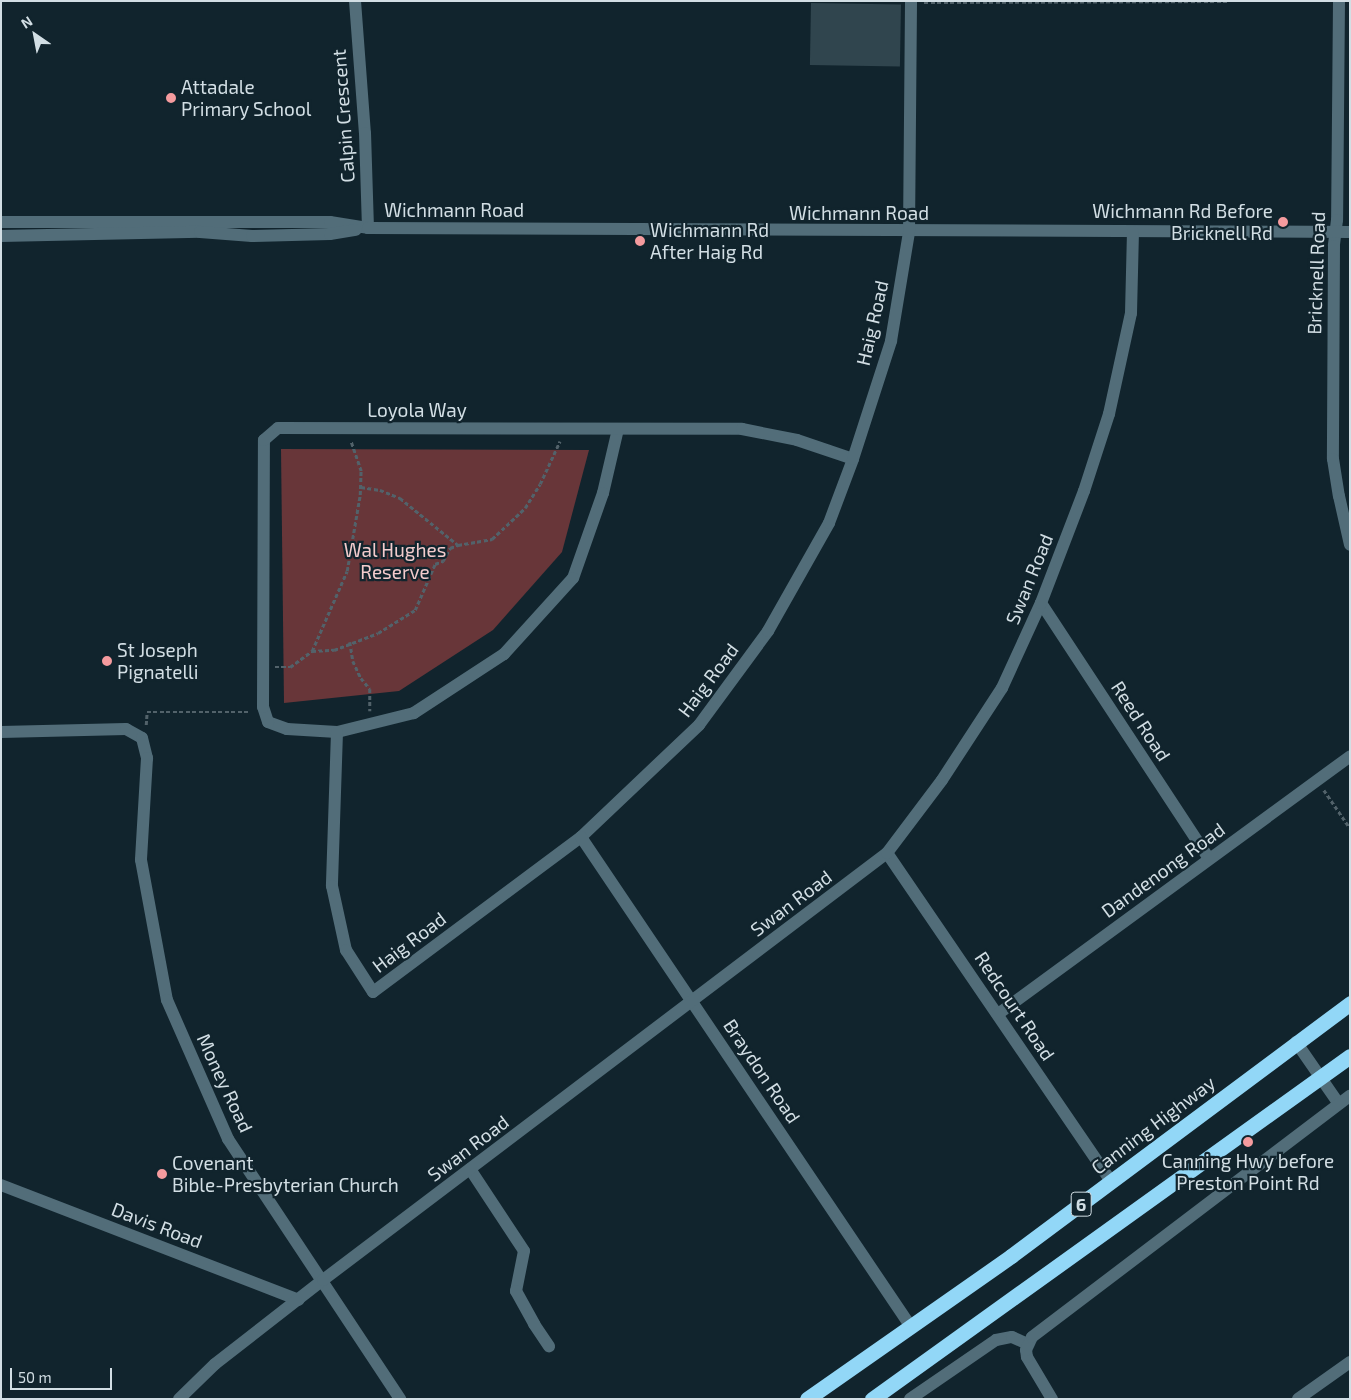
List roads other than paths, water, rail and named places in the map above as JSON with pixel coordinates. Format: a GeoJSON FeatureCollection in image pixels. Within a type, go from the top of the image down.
{"type":"FeatureCollection","features":[{"type":"Feature","properties":{"kind":"highway","name":"Canning Highway"},"geometry":{"type":"LineString","coordinates":[[807,1399],[1011,1256],[1350,1003]]}},
{"type":"Feature","properties":{"kind":"highway","name":"6"},"geometry":{"type":"LineString","coordinates":[[872,1399],[1350,1056]]}},
{"type":"Feature","properties":{"kind":"street","name":"Calpin Crescent"},"geometry":{"type":"LineString","coordinates":[[355,1],[365,133],[368,228]]}},
{"type":"Feature","properties":{"kind":"street","name":"Bricknell Road"},"geometry":{"type":"LineString","coordinates":[[1339,1],[1334,459],[1338,496],[1350,545]]}},
{"type":"Feature","properties":{"kind":"street","name":"Haig Road"},"geometry":{"type":"LineString","coordinates":[[337,732],[332,886],[346,950],[373,992],[581,837],[699,725],[768,631],[829,523],[853,459],[891,340],[909,232],[911,3]]}},
{"type":"Feature","properties":{"kind":"street","name":"Wichmann Road"},"geometry":{"type":"LineString","coordinates":[[1,222],[330,222],[368,228],[909,232],[1350,232]]}},
{"type":"Feature","properties":{"kind":"street","name":"Wichmann Road"},"geometry":{"type":"LineString","coordinates":[[1,236],[200,232],[252,236],[330,234],[368,228]]}},
{"type":"Feature","properties":{"kind":"street","name":"Swan Road"},"geometry":{"type":"LineString","coordinates":[[179,1399],[215,1364],[323,1280],[887,853],[942,780],[1002,688],[1042,603],[1084,491],[1108,414],[1130,313],[1133,232]]}},
{"type":"Feature","properties":{"kind":"street","name":"Loyola Way"},"geometry":{"type":"LineString","coordinates":[[337,732],[287,729],[266,716],[264,667],[264,440],[278,428],[742,429],[797,440],[853,459]]}},
{"type":"Feature","properties":{"kind":"street"},"geometry":{"type":"LineString","coordinates":[[337,732],[414,713],[504,654],[573,578],[604,493],[618,429]]}},
{"type":"Feature","properties":{"kind":"street","name":"Reed Road"},"geometry":{"type":"LineString","coordinates":[[1042,603],[1209,859]]}},
{"type":"Feature","properties":{"kind":"street","name":"Money Road"},"geometry":{"type":"LineString","coordinates":[[1,732],[126,729],[142,738],[147,758],[142,860],[166,1000],[228,1139],[400,1399]]}},
{"type":"Feature","properties":{"kind":"street","name":"Dandenong Road"},"geometry":{"type":"LineString","coordinates":[[998,1014],[1350,756]]}},
{"type":"Feature","properties":{"kind":"street","name":"Braydon Road"},"geometry":{"type":"LineString","coordinates":[[581,837],[911,1327]]}},
{"type":"Feature","properties":{"kind":"street","name":"Redcourt Road"},"geometry":{"type":"LineString","coordinates":[[887,853],[1111,1181]]}},
{"type":"Feature","properties":{"kind":"street"},"geometry":{"type":"LineString","coordinates":[[1052,1399],[1029,1364],[1026,1350],[1028,1344],[1038,1332],[1344,1100],[1321,1077],[1296,1042]]}},
{"type":"Feature","properties":{"kind":"street"},"geometry":{"type":"LineString","coordinates":[[470,1169],[524,1251],[516,1291],[534,1324],[550,1346]]}},
{"type":"Feature","properties":{"kind":"street","name":"Davis Road"},"geometry":{"type":"LineString","coordinates":[[1,1186],[299,1300]]}},
{"type":"Feature","properties":{"kind":"street"},"geometry":{"type":"LineString","coordinates":[[910,1399],[996,1340],[1012,1338],[1028,1344]]}},
{"type":"Feature","properties":{"kind":"street"},"geometry":{"type":"LineString","coordinates":[[1298,1399],[1350,1362]]}},
{"type":"Feature","properties":{"kind":"place","name":"Attadale Primary School"},"geometry":{"type":"Point","coordinates":[171,98]}},
{"type":"Feature","properties":{"kind":"place","name":"Wichmann Rd Before Bricknell Rd"},"geometry":{"type":"Point","coordinates":[1283,222]}},
{"type":"Feature","properties":{"kind":"place","name":"Wichmann Rd After Haig Rd"},"geometry":{"type":"Point","coordinates":[640,241]}},
{"type":"Feature","properties":{"kind":"place","name":"St Joseph Pignatelli"},"geometry":{"type":"Point","coordinates":[107,661]}},
{"type":"Feature","properties":{"kind":"place","name":"Canning Hwy before Preston Point Rd"},"geometry":{"type":"Point","coordinates":[1248,1142]}},
{"type":"Feature","properties":{"kind":"place","name":"Covenant Bible-Presbyterian Church"},"geometry":{"type":"Point","coordinates":[162,1174]}},
{"type":"Feature","properties":{"kind":"park label","name":"Wal Hughes Reserve"},"geometry":{"type":"Point","coordinates":[395,561]}}]}
